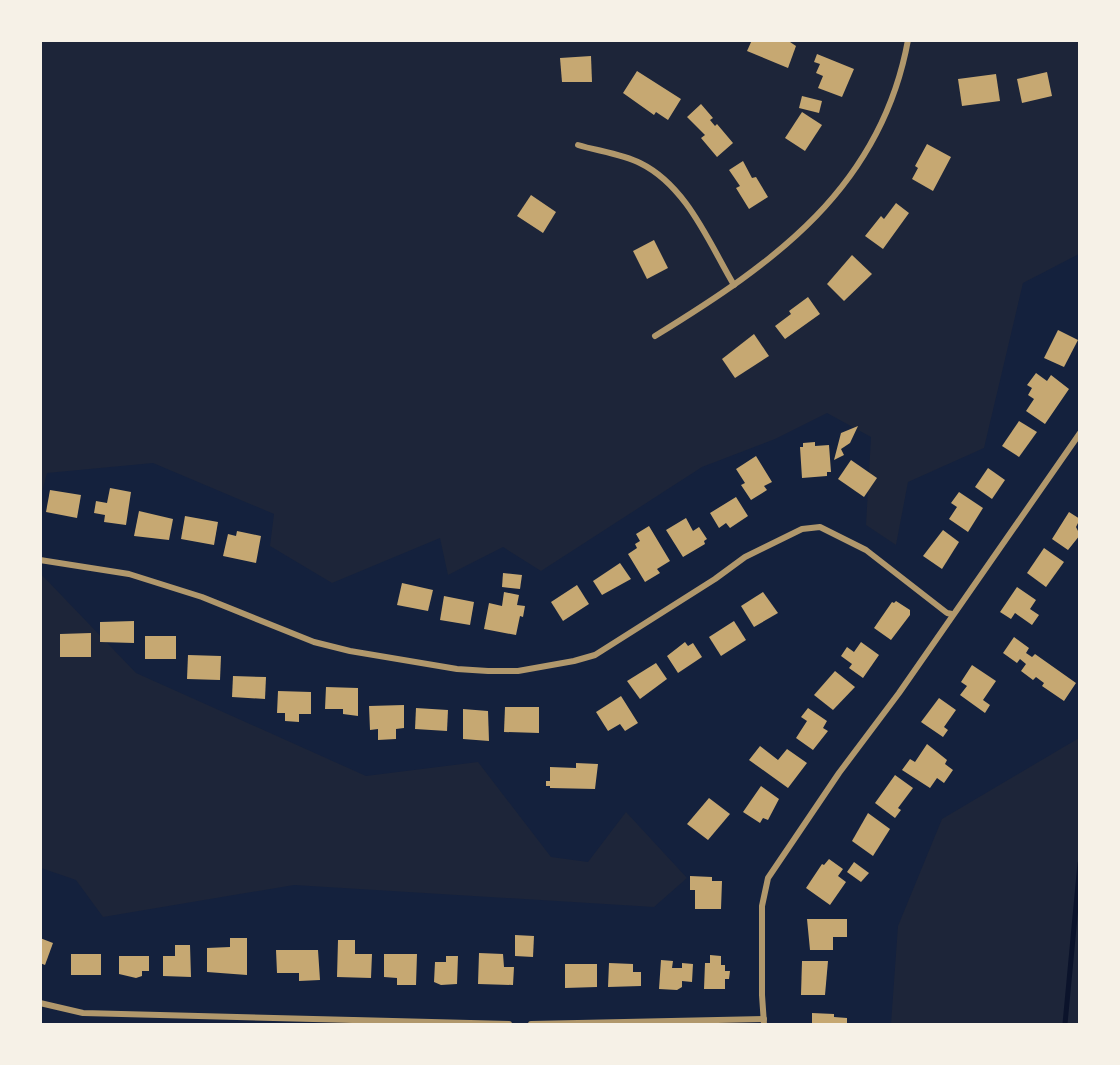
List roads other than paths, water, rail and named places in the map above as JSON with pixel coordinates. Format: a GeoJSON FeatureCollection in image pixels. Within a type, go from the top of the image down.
{"type":"FeatureCollection","features":[{"type":"Feature","properties":{"kind":"street"},"geometry":{"type":"LineString","coordinates":[[655,336],[734,285],[796,238],[844,184],[876,139],[902,74],[908,40]]}},
{"type":"Feature","properties":{"kind":"street"},"geometry":{"type":"LineString","coordinates":[[578,145],[640,163],[674,188],[696,219],[734,285]]}},
{"type":"Feature","properties":{"kind":"street"},"geometry":{"type":"LineString","coordinates":[[531,1024],[764,1022],[762,906],[768,878],[1080,433]]}},
{"type":"Feature","properties":{"kind":"street"},"geometry":{"type":"LineString","coordinates":[[40,560],[129,574],[202,597],[314,642],[350,651],[457,669],[518,670],[574,661],[595,655],[754,552],[802,530],[820,527],[866,550],[947,613],[952,614]]}},
{"type":"Feature","properties":{"kind":"street"},"geometry":{"type":"LineString","coordinates":[[40,1003],[83,1013],[509,1024]]}},
{"type":"Feature","properties":{"kind":"waterway"},"geometry":{"type":"LineString","coordinates":[[1065,1024],[1080,863]]}}]}
